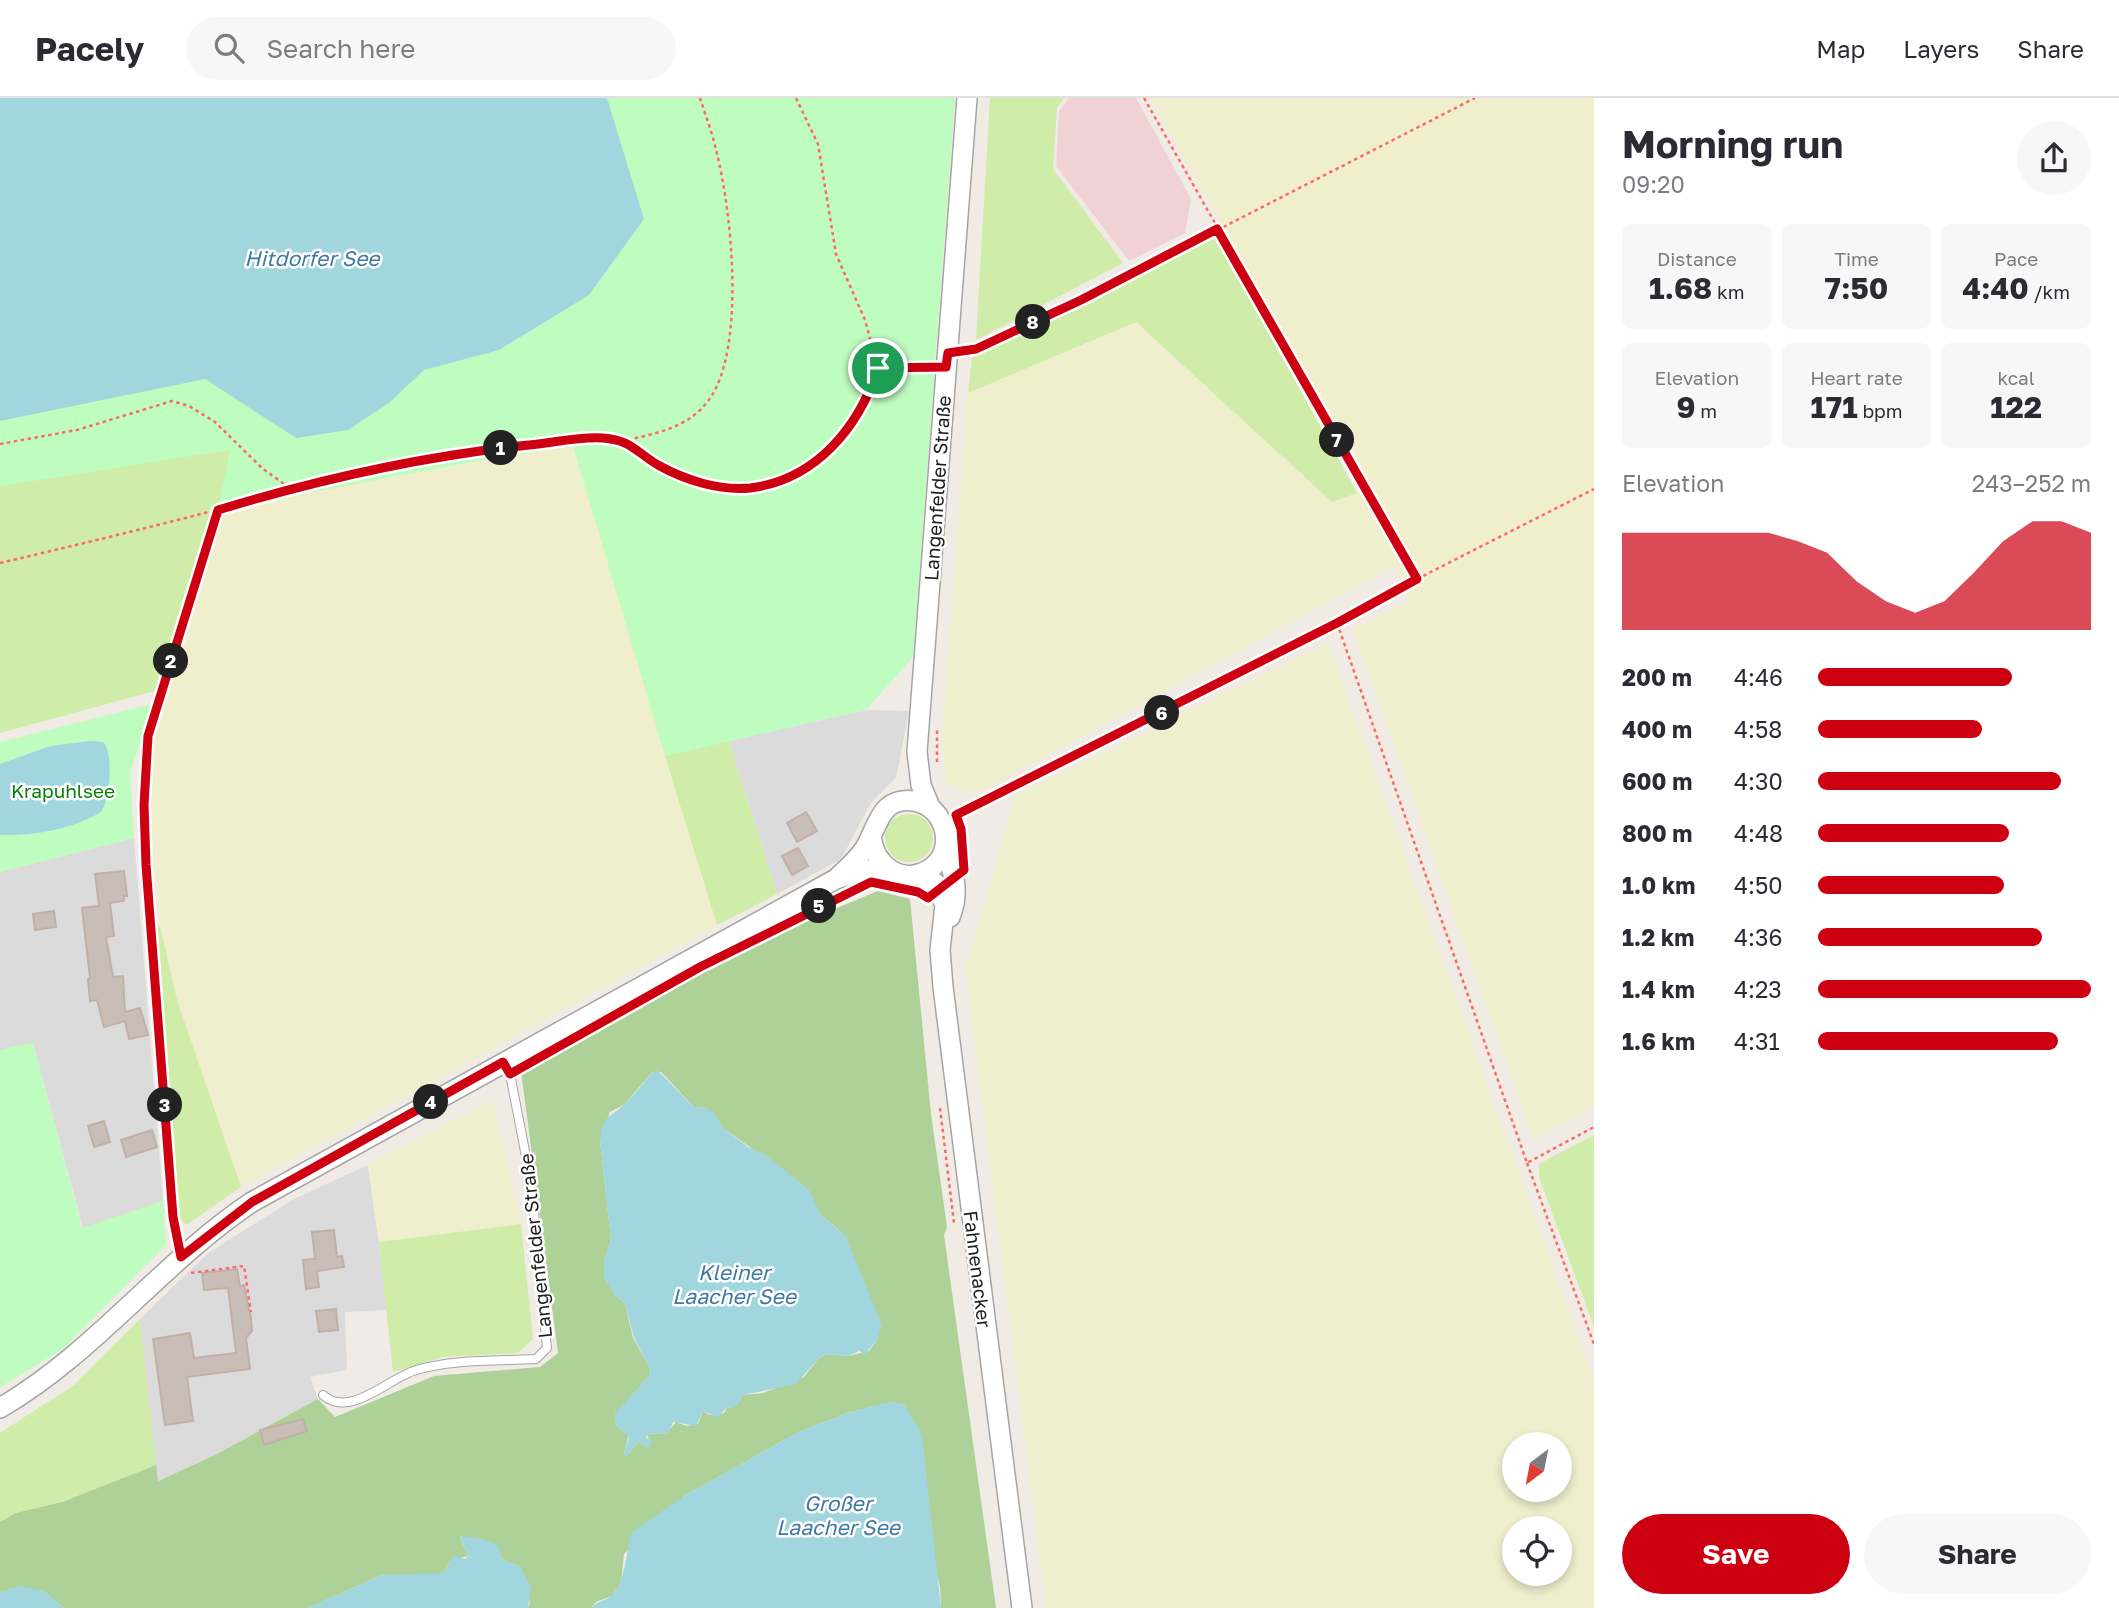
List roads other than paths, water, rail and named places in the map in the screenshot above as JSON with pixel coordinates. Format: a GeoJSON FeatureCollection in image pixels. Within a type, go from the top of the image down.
{"type":"FeatureCollection","features":[{"type":"Feature","properties":{"kind":"street","name":"Langenfelder Straße"},"geometry":{"type":"LineString","coordinates":[[946,845],[949,816],[921,785],[917,752],[967,98]]}},
{"type":"Feature","properties":{"kind":"street","name":"Langenfelder Straße"},"geometry":{"type":"LineString","coordinates":[[836,879],[858,858],[880,814],[894,803],[906,784],[917,752]]}},
{"type":"Feature","properties":{"kind":"street"},"geometry":{"type":"LineString","coordinates":[[894,803],[912,801],[949,816]]}},
{"type":"Feature","properties":{"kind":"street"},"geometry":{"type":"LineString","coordinates":[[871,836],[876,856],[890,870]]}},
{"type":"Feature","properties":{"kind":"street"},"geometry":{"type":"LineString","coordinates":[[918,874],[939,861],[946,845]]}},
{"type":"Feature","properties":{"kind":"street","name":"Fahnenacker"},"geometry":{"type":"LineString","coordinates":[[946,845],[955,876],[957,898],[944,931],[940,950],[943,987],[1022,1608]]}},
{"type":"Feature","properties":{"kind":"street","name":"Langenfelder Straße"},"geometry":{"type":"LineString","coordinates":[[0,1408],[73,1358],[186,1265],[252,1202],[507,1068],[836,879],[866,870],[918,874]]}},
{"type":"Feature","properties":{"kind":"street","name":"Fahnenacker"},"geometry":{"type":"LineString","coordinates":[[918,874],[930,878],[940,888],[945,905],[944,931]]}},
{"type":"Feature","properties":{"kind":"lane"},"geometry":{"type":"LineString","coordinates":[[146,865],[173,1217],[186,1265]]}},
{"type":"Feature","properties":{"kind":"lane","name":"Langenfelder Straße"},"geometry":{"type":"LineString","coordinates":[[323,1395],[333,1404],[346,1404],[415,1370],[464,1363],[536,1359],[547,1348],[531,1182],[507,1068]]}},
{"type":"Feature","properties":{"kind":"water","name":"Hitdorfer See"},"geometry":{"type":"Polygon","coordinates":[[[0,98],[607,98],[644,219],[589,295],[499,350],[424,370],[389,403],[348,430],[296,438],[205,379],[0,421],[0,98]]]}},
{"type":"Feature","properties":{"kind":"water"},"geometry":{"type":"Polygon","coordinates":[[[103,742],[109,756],[107,798],[101,812],[78,823],[53,830],[0,835],[0,764],[50,746],[103,742]]]}},
{"type":"Feature","properties":{"kind":"water","name":"Kleiner Laacher See"},"geometry":{"type":"Polygon","coordinates":[[[657,1070],[694,1107],[707,1108],[714,1113],[723,1128],[748,1147],[764,1154],[810,1191],[820,1214],[846,1236],[882,1326],[877,1340],[865,1354],[859,1351],[848,1356],[826,1354],[818,1359],[796,1384],[743,1395],[736,1406],[727,1408],[717,1417],[703,1411],[696,1426],[673,1422],[669,1433],[647,1434],[646,1437],[653,1442],[649,1448],[638,1442],[627,1457],[624,1454],[629,1437],[615,1425],[615,1413],[649,1376],[650,1368],[634,1338],[625,1303],[614,1294],[604,1278],[604,1262],[611,1239],[600,1140],[606,1120],[657,1070]]]}},
{"type":"Feature","properties":{"kind":"water","name":"Großer Laacher See"},"geometry":{"type":"Polygon","coordinates":[[[891,1402],[904,1404],[922,1435],[941,1608],[591,1608],[612,1596],[618,1587],[632,1532],[684,1496],[797,1433],[847,1413],[891,1402]]]}},
{"type":"Feature","properties":{"kind":"water"},"geometry":{"type":"Polygon","coordinates":[[[460,1536],[483,1539],[498,1545],[502,1559],[520,1567],[531,1586],[528,1608],[308,1608],[382,1575],[443,1573],[454,1555],[465,1559],[468,1556],[460,1536]]]}},
{"type":"Feature","properties":{"kind":"water"},"geometry":{"type":"Polygon","coordinates":[[[21,1586],[45,1591],[64,1608],[0,1608],[0,1592],[21,1586]]]}},
{"type":"Feature","properties":{"kind":"park label","name":"Krapuhlsee"},"geometry":{"type":"Point","coordinates":[63,790]}}]}
